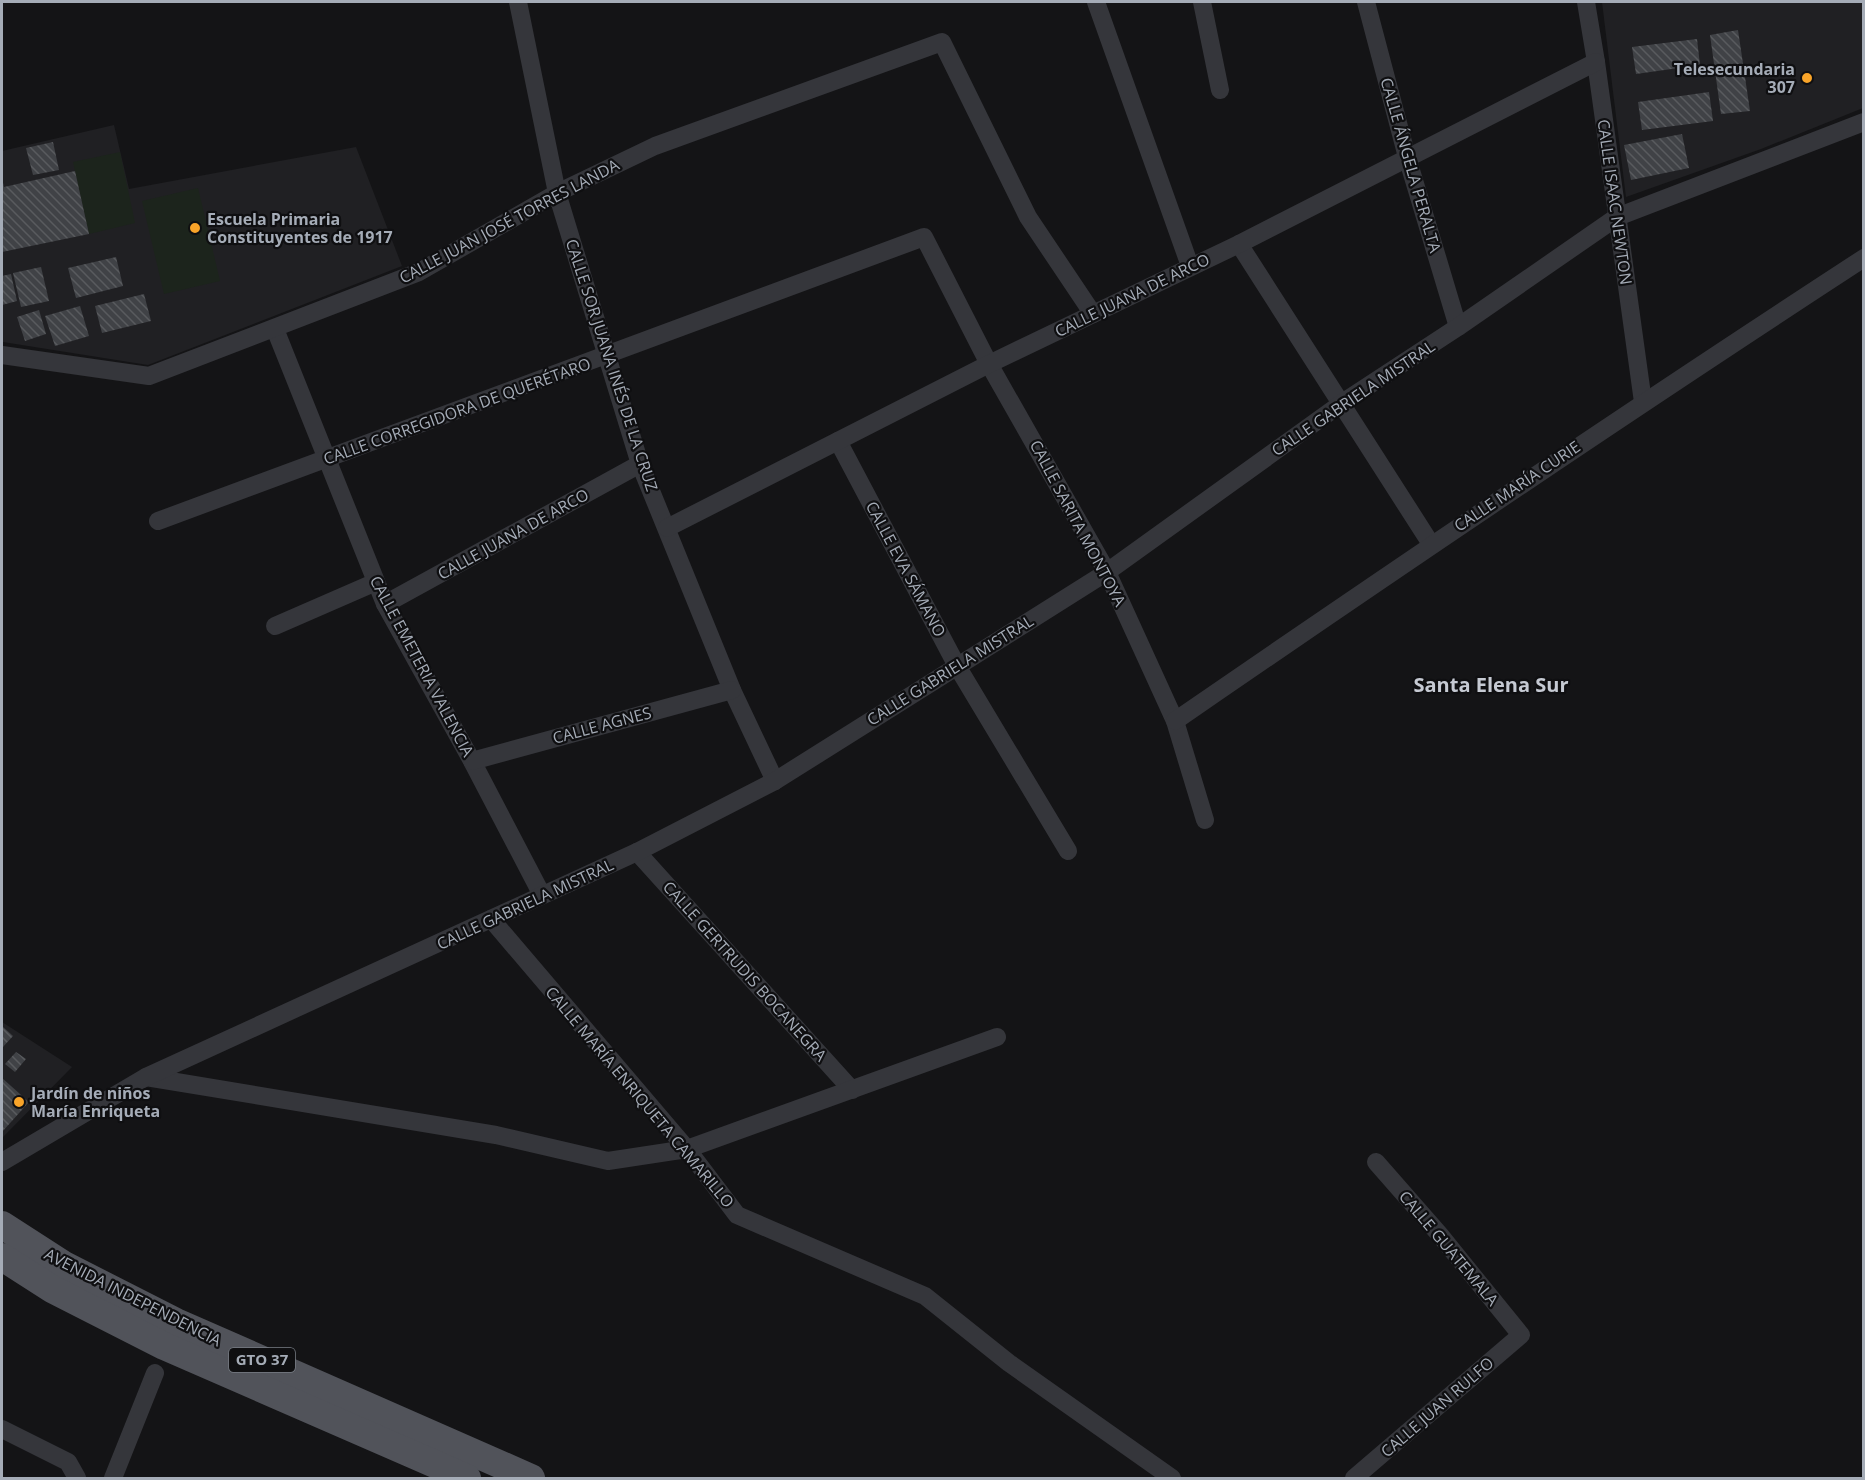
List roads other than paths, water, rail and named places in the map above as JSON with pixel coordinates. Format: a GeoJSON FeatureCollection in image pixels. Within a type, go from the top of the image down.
{"type":"FeatureCollection","features":[{"type":"Feature","properties":{"kind":"main road","name":"AVENIDA INDEPENDENCIA"},"geometry":{"type":"LineString","coordinates":[[2,1225],[64,1266],[176,1322],[531,1479]]}},
{"type":"Feature","properties":{"kind":"main road","name":"AVENIDA INDEPENDENCIA"},"geometry":{"type":"LineString","coordinates":[[2,1257],[52,1288],[164,1346],[452,1476]]}},
{"type":"Feature","properties":{"kind":"street","name":"CALLE SOR JUANA INÉS DE LA CRUZ"},"geometry":{"type":"LineString","coordinates":[[518,2],[558,193],[640,464],[732,690],[776,781]]}},
{"type":"Feature","properties":{"kind":"street"},"geometry":{"type":"LineString","coordinates":[[1095,2],[1190,266]]}},
{"type":"Feature","properties":{"kind":"street"},"geometry":{"type":"LineString","coordinates":[[1202,2],[1220,90]]}},
{"type":"Feature","properties":{"kind":"street","name":"CALLE ÁNGELA PERALTA"},"geometry":{"type":"LineString","coordinates":[[1366,2],[1407,157],[1458,327]]}},
{"type":"Feature","properties":{"kind":"street","name":"CALLE ISAAC NEWTON"},"geometry":{"type":"LineString","coordinates":[[1586,2],[1643,402]]}},
{"type":"Feature","properties":{"kind":"street","name":"CALLE JUAN JOSÉ TORRES LANDA"},"geometry":{"type":"LineString","coordinates":[[2,355],[148,376],[419,272],[558,193],[655,146],[942,42],[1028,217],[1093,315]]}},
{"type":"Feature","properties":{"kind":"street","name":"CALLE JUANA DE ARCO"},"geometry":{"type":"LineString","coordinates":[[667,528],[989,364],[1239,244],[1596,62]]}},
{"type":"Feature","properties":{"kind":"street","name":"CALLE GABRIELA MISTRAL"},"geometry":{"type":"LineString","coordinates":[[2,1162],[146,1077],[638,852],[776,781],[1107,572],[1342,403],[1458,327],[1617,217],[1863,122]]}},
{"type":"Feature","properties":{"kind":"street","name":"CALLE CORREGIDORA DE QUERÉTARO"},"geometry":{"type":"LineString","coordinates":[[158,521],[924,237]]}},
{"type":"Feature","properties":{"kind":"street","name":"CALLE SARITA MONTOYA"},"geometry":{"type":"LineString","coordinates":[[924,237],[989,364],[1107,572],[1175,721],[1205,820]]}},
{"type":"Feature","properties":{"kind":"street"},"geometry":{"type":"LineString","coordinates":[[1239,244],[1431,544]]}},
{"type":"Feature","properties":{"kind":"street","name":"CALLE MARÍA CURIE"},"geometry":{"type":"LineString","coordinates":[[1175,721],[1431,544],[1863,258]]}},
{"type":"Feature","properties":{"kind":"street","name":"CALLE EMETERIA VALENCIA"},"geometry":{"type":"LineString","coordinates":[[275,329],[385,604],[472,761],[543,896]]}},
{"type":"Feature","properties":{"kind":"street","name":"CALLE EVA SÁMANO"},"geometry":{"type":"LineString","coordinates":[[838,441],[957,666],[1068,851]]}},
{"type":"Feature","properties":{"kind":"street","name":"CALLE JUANA DE ARCO"},"geometry":{"type":"LineString","coordinates":[[385,604],[640,464]]}},
{"type":"Feature","properties":{"kind":"street"},"geometry":{"type":"LineString","coordinates":[[275,626],[376,582]]}},
{"type":"Feature","properties":{"kind":"street","name":"CALLE AGNES"},"geometry":{"type":"LineString","coordinates":[[472,761],[732,690]]}},
{"type":"Feature","properties":{"kind":"street","name":"CALLE GERTRUDIS BOCANEGRA"},"geometry":{"type":"LineString","coordinates":[[638,852],[852,1090]]}},
{"type":"Feature","properties":{"kind":"street","name":"CALLE MARÍA ENRIQUETA CAMARILLO"},"geometry":{"type":"LineString","coordinates":[[491,919],[687,1149],[737,1215],[925,1296],[1009,1363],[1172,1479]]}},
{"type":"Feature","properties":{"kind":"street"},"geometry":{"type":"LineString","coordinates":[[146,1077],[496,1136],[608,1161],[687,1149],[997,1037]]}},
{"type":"Feature","properties":{"kind":"street","name":"CALLE GUATEMALA"},"geometry":{"type":"LineString","coordinates":[[1376,1162],[1440,1235],[1521,1335]]}},
{"type":"Feature","properties":{"kind":"street","name":"CALLE JUAN RULFO"},"geometry":{"type":"LineString","coordinates":[[1354,1479],[1521,1335]]}},
{"type":"Feature","properties":{"kind":"street"},"geometry":{"type":"LineString","coordinates":[[112,1479],[155,1373]]}},
{"type":"Feature","properties":{"kind":"street"},"geometry":{"type":"LineString","coordinates":[[2,1429],[68,1462],[78,1479]]}},
{"type":"Feature","properties":{"kind":"place","name":"Telesecundaria 307"},"geometry":{"type":"Point","coordinates":[1807,78]}},
{"type":"Feature","properties":{"kind":"place","name":"Escuela Primaria Constituyentes de 1917"},"geometry":{"type":"Point","coordinates":[195,228]}},
{"type":"Feature","properties":{"kind":"place","name":"Jardín de niños María Enriqueta"},"geometry":{"type":"Point","coordinates":[19,1102]}},
{"type":"Feature","properties":{"kind":"district","name":"Santa Elena Sur"},"geometry":{"type":"Point","coordinates":[1491,685]}}]}
